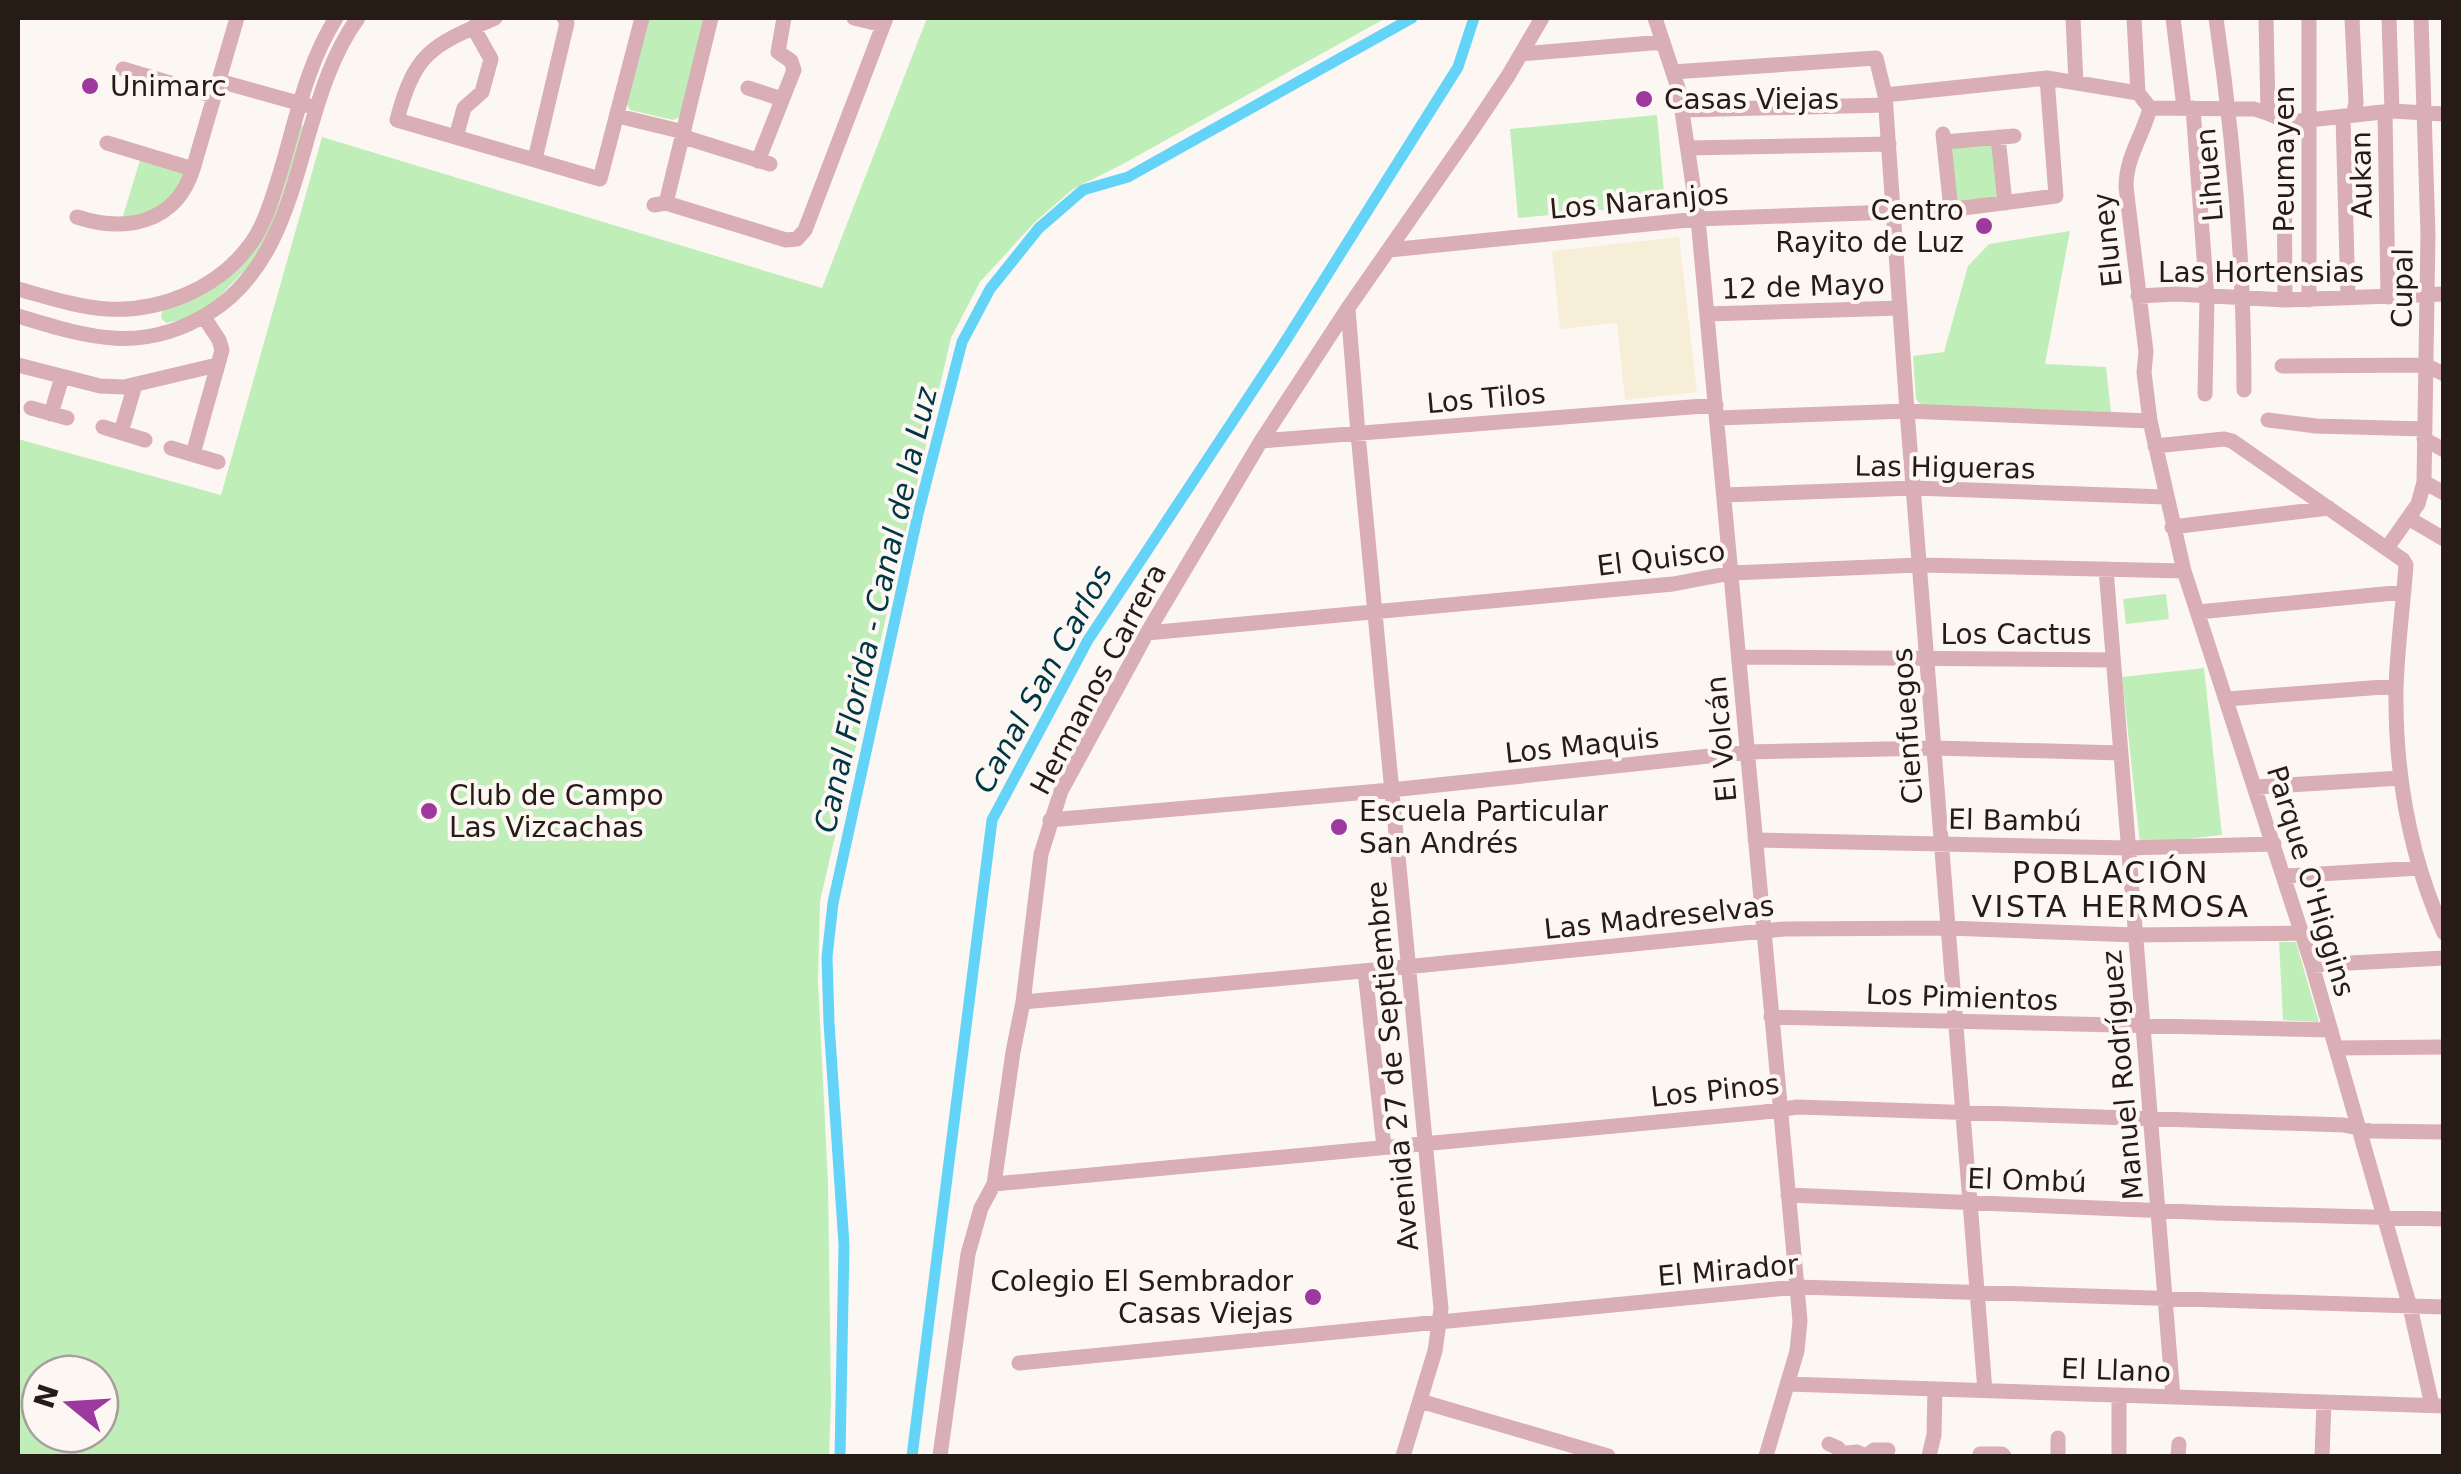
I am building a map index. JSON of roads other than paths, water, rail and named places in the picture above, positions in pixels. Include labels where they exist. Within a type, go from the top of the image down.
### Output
[{"type":"street","points":[[18,289],[107,309],[150,306],[180,298],[231,265],[252,243],[272,198],[317,51],[336,18]]},
{"type":"street","points":[[18,316],[78,334],[112,339],[147,337],[204,316],[238,291],[267,255],[336,53],[358,18]]},
{"type":"street","points":[[496,18],[430,51],[420,61],[410,76],[397,120],[600,180],[642,18]]},
{"type":"street","points":[[535,159],[567,23],[564,18]]},
{"type":"street","points":[[711,18],[684,132],[660,204],[786,240],[798,239],[805,230],[884,21],[854,18]]},
{"type":"street","points":[[618,116],[684,132],[687,138],[764,163],[782,99],[802,72],[778,52],[784,18]]},
{"type":"street","name":"Hermanos Carrera","points":[[940,1456],[968,1254],[981,1208],[994,1184],[1041,854],[1062,791],[1146,634],[1260,441],[1472,130],[1542,18]]},
{"type":"street","name":"El Volcán","points":[[1656,18],[1682,110],[1698,219],[1797,1287],[1799,1340],[1766,1456]]},
{"type":"street","points":[[2073,18],[2076,84]]},
{"type":"street","points":[[2134,18],[2138,93],[2150,108],[2229,107],[2268,112],[2290,122],[2388,112],[2444,114]]},
{"type":"street","points":[[2173,18],[2189,108],[2206,298],[2205,394]]},
{"type":"street","name":"Lihuen","points":[[2216,18],[2229,107],[2244,298],[2244,390]]},
{"type":"street","points":[[2266,18],[2268,112]]},
{"type":"street","name":"Peumayen","points":[[2309,18],[2309,300]]},
{"type":"street","points":[[2348,298],[2348,115],[2356,103],[2352,18]]},
{"type":"street","name":"Aukan","points":[[2388,297],[2389,18]]},
{"type":"street","name":"Cupal","points":[[2387,548],[2418,504],[2424,482],[2425,365],[2438,332],[2426,294],[2428,234],[2420,18]]},
{"type":"street","points":[[77,217],[109,226],[135,224],[160,214],[181,196],[194,169],[231,19]]},
{"type":"street","points":[[456,137],[464,108],[482,92],[491,59],[474,27]]},
{"type":"street","points":[[1521,54],[1664,42]]},
{"type":"street","name":"Cienfuegos","points":[[1673,72],[1876,58],[1886,100],[1985,1391]]},
{"type":"street","points":[[123,68],[317,108]]},
{"type":"street","points":[[1682,110],[1886,100],[2047,78],[2138,93]]},
{"type":"street","name":"Los Naranjos","points":[[1389,250],[1698,219],[1894,215],[2056,196],[2047,78]]},
{"type":"street","points":[[748,88],[782,99]]},
{"type":"street","name":"Eluney","points":[[2144,372],[2146,352],[2126,168],[2150,108]]},
{"type":"street","points":[[2285,300],[2284,140],[2290,122]]},
{"type":"street","points":[[1951,210],[1944,138],[2006,137],[2006,203]]},
{"type":"street","points":[[107,142],[194,169]]},
{"type":"street","points":[[1688,148],[1889,144]]},
{"type":"street","points":[[2426,156],[2444,163]]},
{"type":"street","points":[[2426,196],[2444,203]]},
{"type":"street","points":[[2428,234],[2444,241]]},
{"type":"street","name":"Las Hortensias","points":[[2138,296],[2309,300],[2444,294]]},
{"type":"street","points":[[62,329],[61,313],[70,303]]},
{"type":"street","points":[[147,337],[155,325],[150,306]]},
{"type":"street","name":"Avenida 27 de Septiembre","points":[[1348,308],[1440,1296],[1434,1351],[1403,1456]]},
{"type":"street","name":"12 de Mayo","points":[[1707,314],[1900,308]]},
{"type":"street","points":[[193,454],[222,350],[204,316]]},
{"type":"street","points":[[18,364],[100,386],[124,387],[217,364]]},
{"type":"street","points":[[2282,366],[2425,365],[2444,374]]},
{"type":"street","name":"Parque O'Higgins","points":[[2144,372],[2154,446],[2184,571],[2303,933],[2438,1406]]},
{"type":"street","points":[[31,408],[59,416],[62,376]]},
{"type":"street","points":[[121,432],[134,385]]},
{"type":"street","points":[[2426,403],[2444,412]]},
{"type":"street","name":"Los Tilos","points":[[1260,441],[1716,412],[1907,410],[2150,421]]},
{"type":"street","points":[[2268,420],[2425,434],[2444,450]]},
{"type":"street","points":[[103,427],[145,440]]},
{"type":"street","points":[[2154,446],[2229,440],[2403,560],[2406,566],[2396,686],[2401,778],[2420,868],[2444,933]]},
{"type":"street","points":[[171,448],[218,462]]},
{"type":"street","points":[[2424,482],[2444,493]]},
{"type":"street","name":"Las Higueras","points":[[1724,495],[1913,488],[2166,497]]},
{"type":"street","points":[[2172,527],[2329,508]]},
{"type":"street","points":[[2408,518],[2444,539]]},
{"type":"street","name":"El Quisco","points":[[1146,634],[1673,584],[1731,574],[1919,565],[2184,571]]},
{"type":"street","name":"Manuel Rodríguez","points":[[2106,569],[2172,1397]]},
{"type":"street","points":[[2198,612],[2404,592]]},
{"type":"street","name":"Los Cactus","points":[[1739,658],[2113,660]]},
{"type":"street","points":[[2226,699],[2396,686]]},
{"type":"street","name":"Los Maquis","points":[[1050,820],[1391,790],[1747,752],[1934,748],[2121,753]]},
{"type":"street","points":[[2256,787],[2401,778]]},
{"type":"street","name":"El Bambú","points":[[1755,840],[2128,848],[2274,844]]},
{"type":"street","points":[[2285,876],[2420,868]]},
{"type":"street","name":"Las Madreselvas","points":[[1022,1002],[1784,929],[1948,928],[2136,935],[2303,933]]},
{"type":"street","points":[[2312,965],[2444,958]]},
{"type":"street","points":[[1365,971],[1384,1147]]},
{"type":"street","name":"Los Pimientos","points":[[1771,1017],[2331,1030]]},
{"type":"street","points":[[2336,1048],[2444,1047]]},
{"type":"street","name":"Los Pinos","points":[[994,1184],[1797,1106],[2444,1132]]},
{"type":"street","name":"El Ombú","points":[[1788,1196],[2444,1219]]},
{"type":"street","name":"El Mirador","points":[[1019,1364],[1797,1287],[2444,1307]]},
{"type":"street","name":"El Llano","points":[[1788,1384],[2438,1406]]},
{"type":"street","points":[[1929,1456],[1936,1389]]},
{"type":"street","points":[[2119,1395],[2119,1456]]},
{"type":"street","points":[[1420,1401],[1608,1456]]},
{"type":"street","points":[[2322,1456],[2324,1402]]},
{"type":"street","points":[[1934,1435],[1939,1456]]},
{"type":"street","points":[[2058,1438],[2058,1456]]},
{"type":"street","points":[[1829,1444],[1844,1456],[1888,1450]]},
{"type":"street","points":[[1980,1454],[2004,1456]]},
{"type":"waterway","name":"Canal Florida - Canal de la Luz","points":[[840,1456],[844,1245],[827,957],[833,903],[918,514],[962,342],[990,289],[1039,228],[1083,190],[1128,177],[1412,18]]},
{"type":"waterway","name":"Canal San Carlos","points":[[912,1456],[992,820],[1088,640],[1283,345],[1458,67],[1474,18]]},
{"type":"place","name":"Unimarc","points":[[90,86]]},
{"type":"place","name":"Casas Viejas","points":[[1644,99]]},
{"type":"place","name":"Centro Rayito de Luz","points":[[1984,226]]},
{"type":"place","name":"Club de Campo Las Vizcachas","points":[[429,811]]},
{"type":"place","name":"Escuela Particular San Andrés","points":[[1339,827]]},
{"type":"place","name":"Colegio El Sembrador Casas Viejas","points":[[1313,1297]]},
{"type":"district","name":"POBLACIÓN VISTA HERMOSA","points":[[2111,890]]}]
